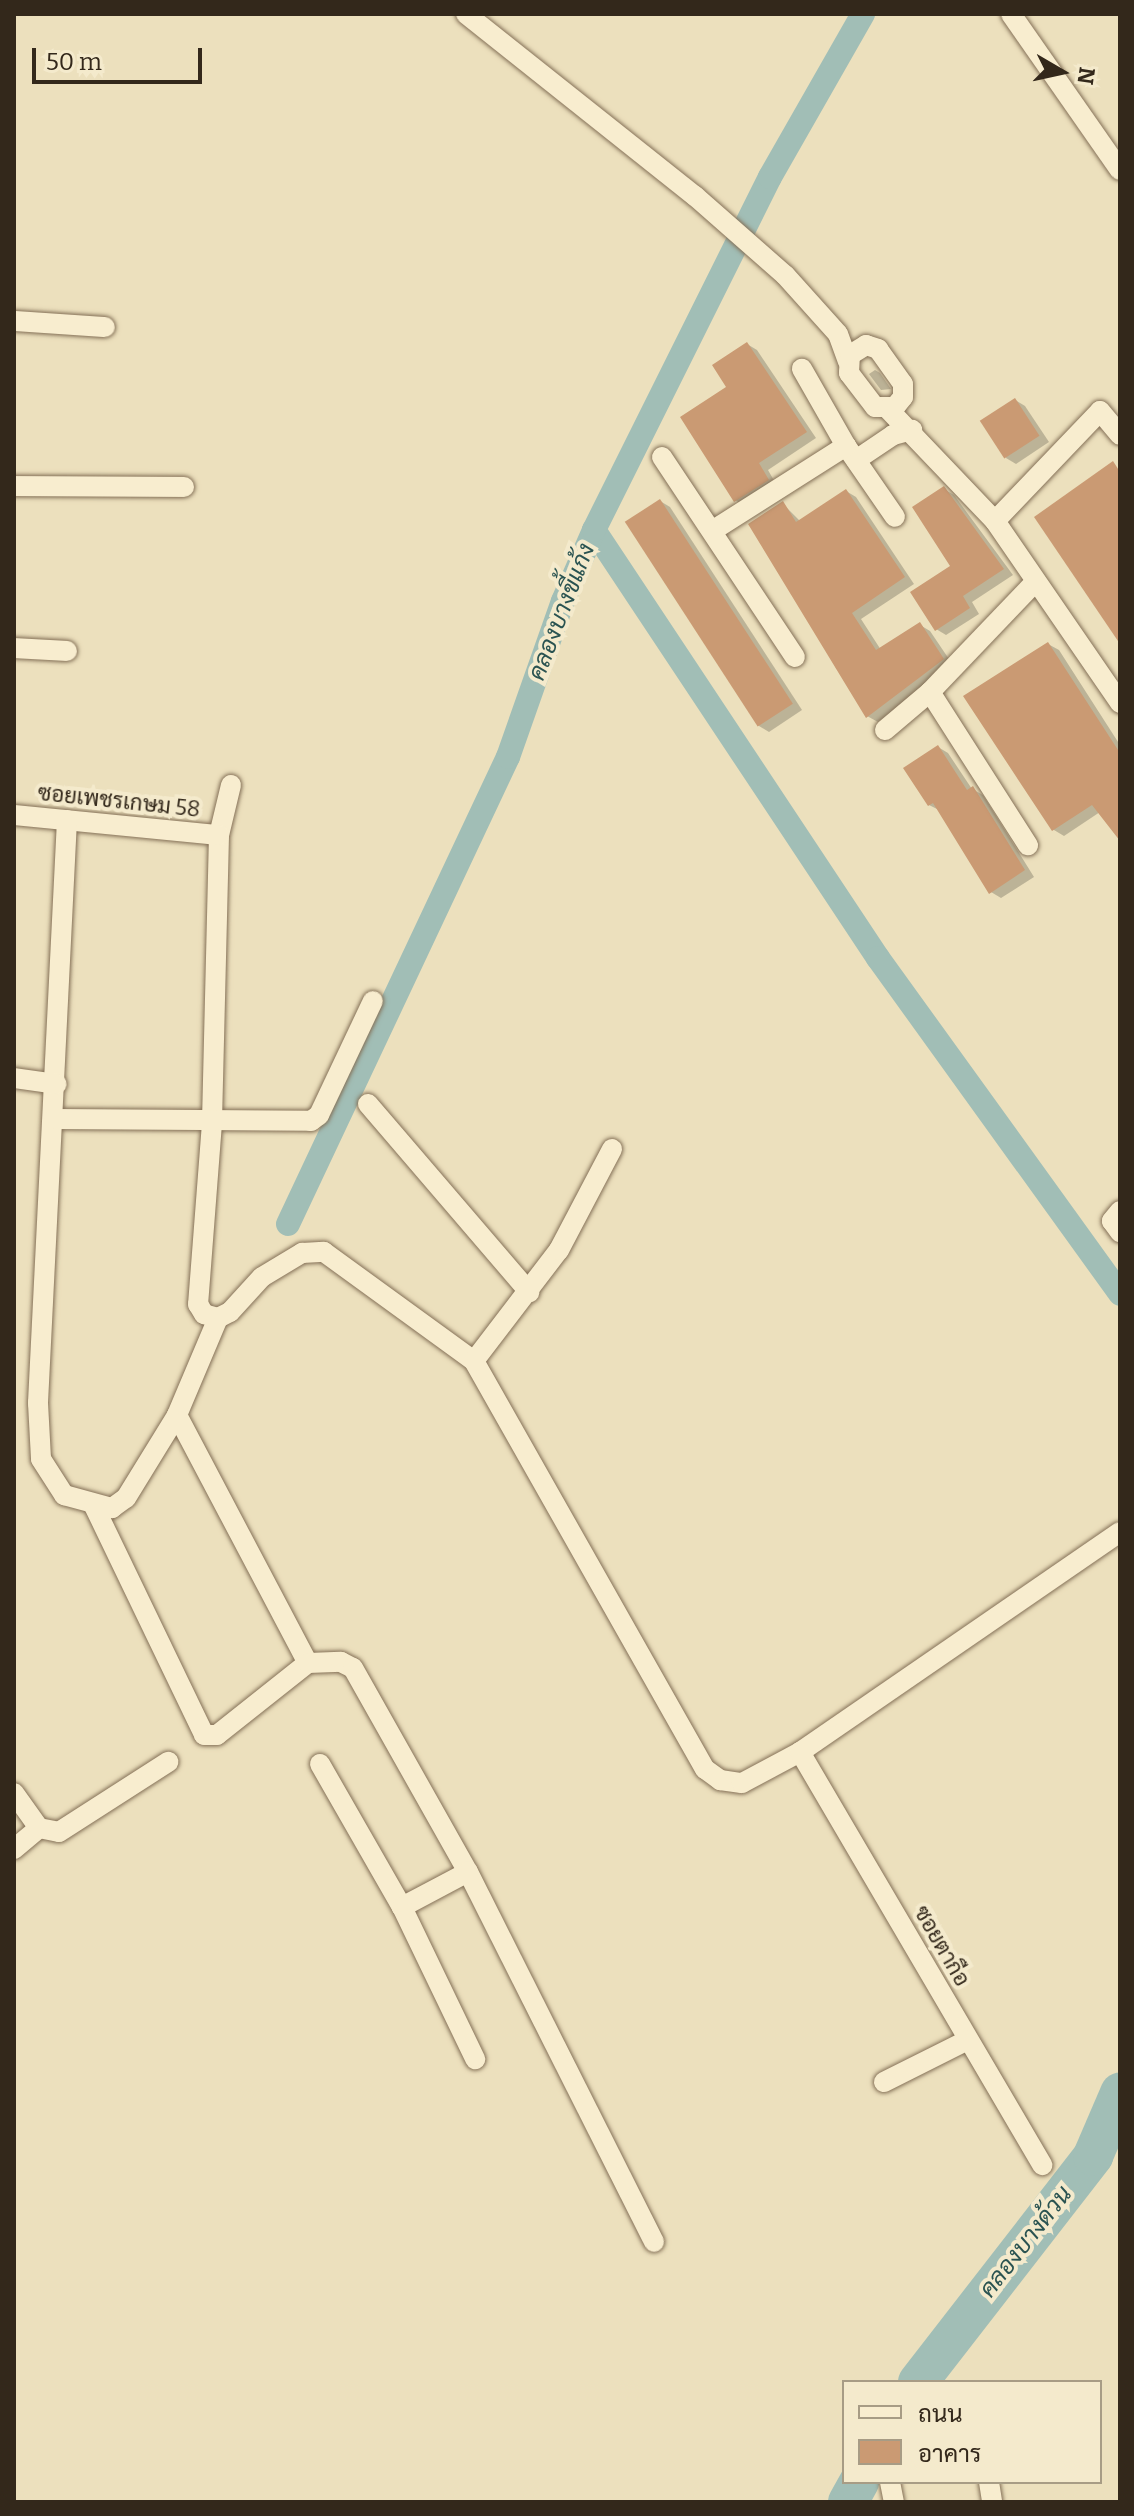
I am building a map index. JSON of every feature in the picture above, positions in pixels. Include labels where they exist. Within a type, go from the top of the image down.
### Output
[{"type":"street","points":[[466,14],[695,196],[785,275],[838,334],[849,373],[870,403],[896,403]]},
{"type":"street","points":[[1011,14],[1120,170]]},
{"type":"street","points":[[14,321],[105,327]]},
{"type":"street","points":[[838,334],[878,349],[900,378],[896,403],[908,427],[995,521],[1120,703]]},
{"type":"street","points":[[848,361],[854,350],[866,345]]},
{"type":"street","points":[[802,369],[851,453],[895,517]]},
{"type":"street","points":[[995,521],[1100,411],[1120,435]]},
{"type":"street","points":[[712,531],[851,453],[908,427]]},
{"type":"street","points":[[662,457],[795,657]]},
{"type":"street","points":[[14,486],[184,487]]},
{"type":"street","points":[[885,730],[930,692],[1035,582]]},
{"type":"street","points":[[14,648],[67,651]]},
{"type":"street","points":[[930,692],[1028,845]]},
{"type":"street","points":[[218,1318],[204,1314],[198,1304],[212,1123],[219,835],[231,785]]},
{"type":"street","name":"ซอยเพชรเกษม 58","points":[[14,815],[219,835]]},
{"type":"street","points":[[67,820],[57,1084],[38,1403],[41,1459],[64,1495],[94,1506],[112,1508],[126,1498],[177,1415],[218,1318],[230,1312],[262,1277],[302,1253],[324,1252],[474,1361],[705,1769],[720,1780],[742,1783],[800,1752],[1120,1532]]},
{"type":"street","points":[[54,1119],[212,1123],[311,1121],[373,1001]]},
{"type":"street","points":[[14,1078],[57,1084]]},
{"type":"street","points":[[368,1104],[529,1292]]},
{"type":"street","points":[[474,1361],[559,1250],[612,1149]]},
{"type":"street","points":[[1120,1211],[1112,1221],[1120,1232]]},
{"type":"street","points":[[177,1415],[308,1663]]},
{"type":"street","points":[[94,1506],[204,1735],[217,1735],[308,1663],[341,1662],[353,1668],[468,1872],[654,2242]]},
{"type":"street","name":"ซอยตากือ","points":[[800,1752],[1042,2165]]},
{"type":"street","points":[[14,1793],[39,1828],[59,1832],[168,1762]]},
{"type":"street","points":[[320,1764],[402,1907],[475,2059]]},
{"type":"street","points":[[14,1849],[39,1828]]},
{"type":"street","points":[[402,1907],[468,1872]]},
{"type":"street","points":[[884,2082],[968,2040]]},
{"type":"building","points":[[747,342],[807,432],[759,463],[769,480],[734,502],[680,417],[726,387],[712,365]]},
{"type":"building","points":[[1015,398],[1040,436],[1004,459],[980,421]]},
{"type":"building","points":[[1113,461],[1120,472],[1120,644],[1034,517]]},
{"type":"building","points":[[944,486],[1004,569],[963,596],[970,608],[935,631],[910,592],[950,566],[912,507]]},
{"type":"building","points":[[846,489],[905,577],[852,613],[876,650],[920,622],[944,659],[866,718],[748,524],[783,501],[796,522]]},
{"type":"building","points":[[660,499],[793,704],[758,727],[625,522]]},
{"type":"building","points":[[1048,642],[1120,753],[1120,841],[1092,805],[1052,831],[963,696]]},
{"type":"building","points":[[938,745],[967,790],[973,786],[1025,870],[989,894],[933,803],[928,806],[903,768]]},
{"type":"waterway","name":"คลองบางขี้แก้ง","points":[[288,1224],[508,757],[563,601],[594,530],[770,177],[863,14]]},
{"type":"waterway","points":[[594,530],[878,958],[1120,1294]]},
{"type":"waterway","name":"คลองบางด้วน","points":[[920,2380],[1093,2156],[1120,2093]]},
{"type":"waterway","name":"คลองบางด้วน","points":[[848,2502],[858,2484]]}]
